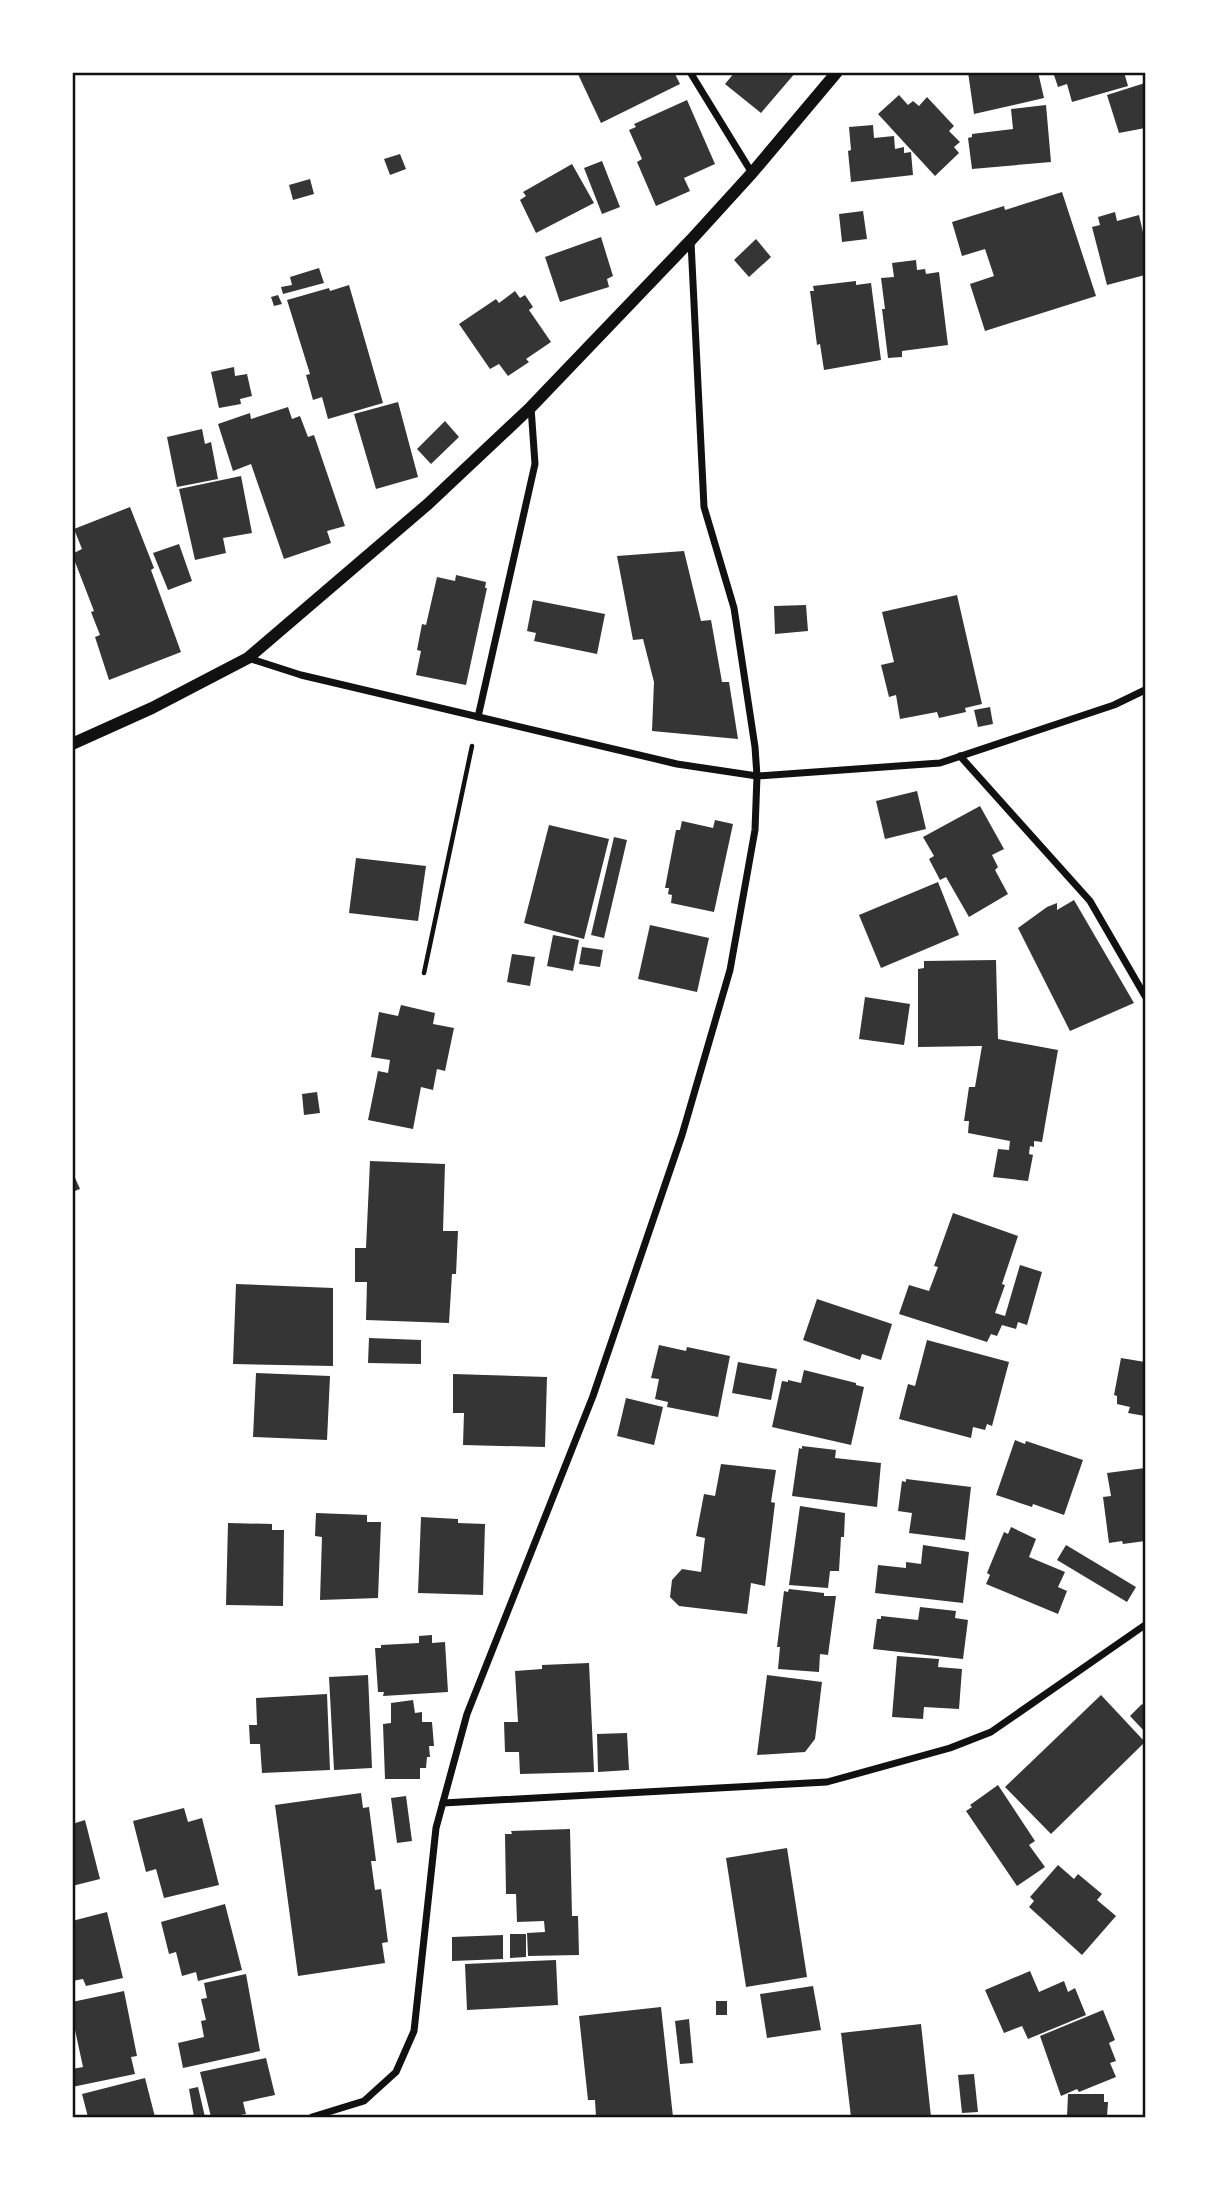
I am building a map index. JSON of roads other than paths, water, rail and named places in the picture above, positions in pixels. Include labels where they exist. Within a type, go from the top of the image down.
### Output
[{"type":"street","points":[[690,72],[752,173]]},
{"type":"street","points":[[72,744],[152,708],[248,658],[429,504],[531,407],[691,240],[837,72]]},
{"type":"street","points":[[312,2117],[364,2101],[396,2072],[414,2031],[436,1828],[467,1714],[593,1396],[682,1135],[730,970],[755,830],[757,776],[734,608],[704,507],[691,240]]},
{"type":"street","points":[[478,717],[535,464],[531,407]]},
{"type":"street","points":[[248,658],[301,675],[677,764],[757,776],[940,763],[1114,705],[1145,690]]},
{"type":"street","points":[[960,756],[1090,901],[1145,996]]},
{"type":"street","points":[[443,1803],[827,1782],[950,1748],[991,1732],[1145,1625]]}]
